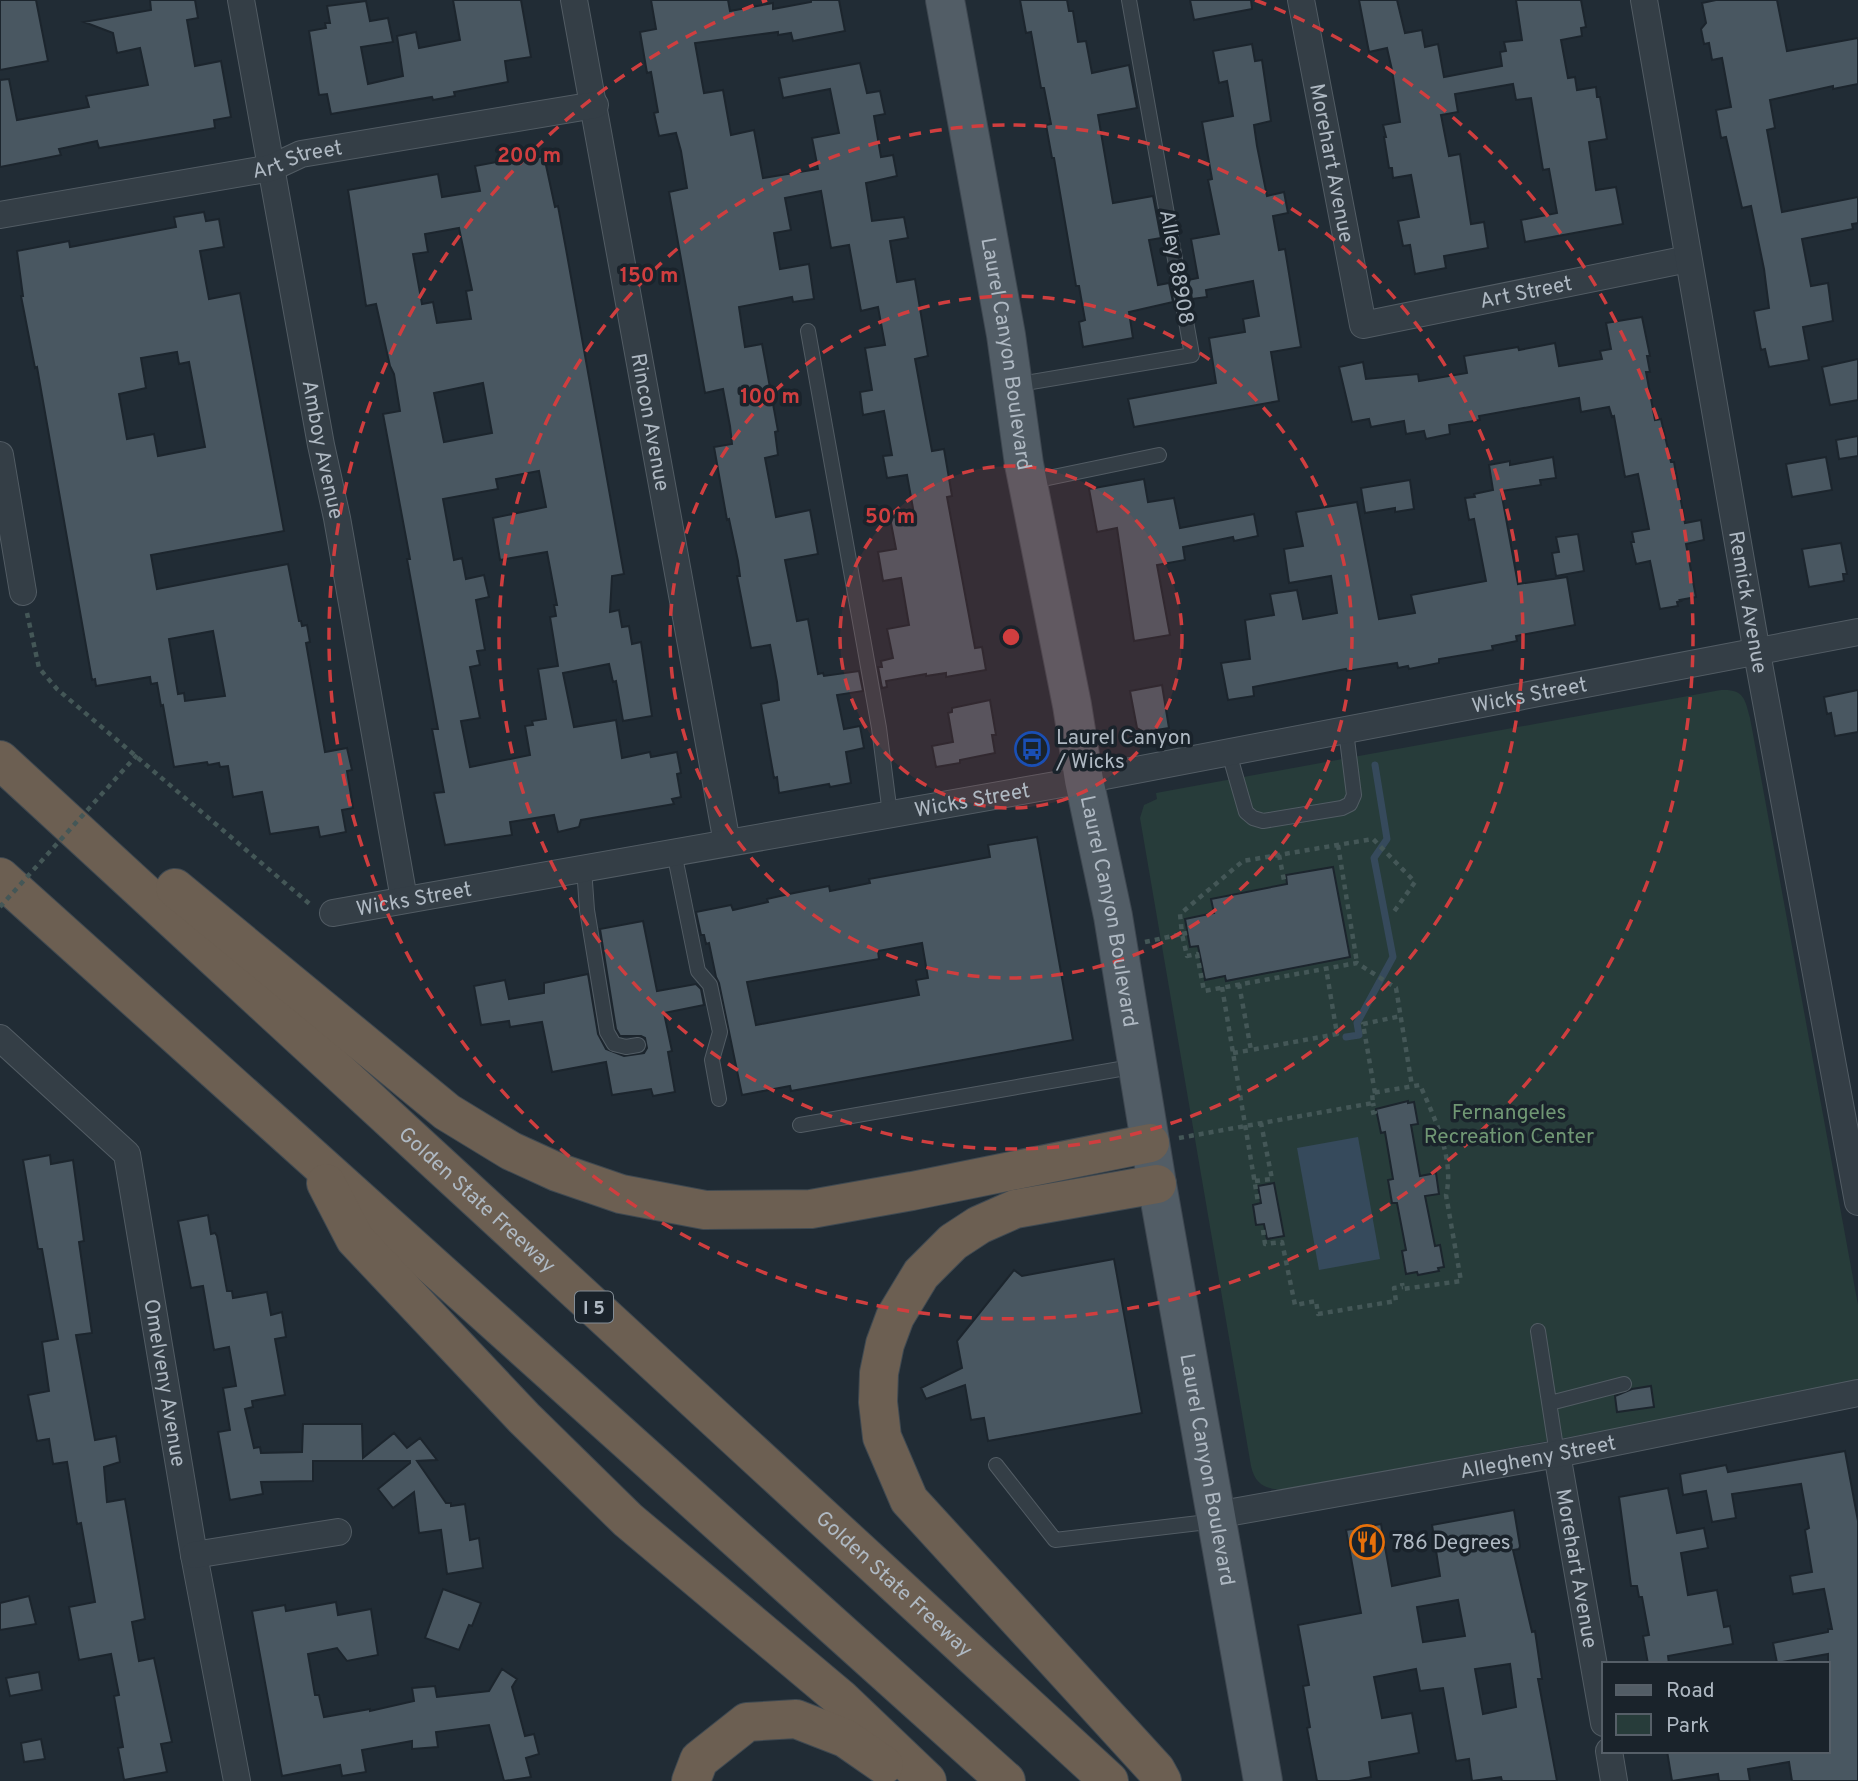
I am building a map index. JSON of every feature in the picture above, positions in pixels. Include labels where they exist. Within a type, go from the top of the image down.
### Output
[{"type":"highway","name":"Golden State Freeway","points":[[2,763],[1109,1781]]},
{"type":"highway","points":[[79,833],[142,859],[270,968],[447,1112],[511,1151],[557,1172],[621,1194],[705,1210],[811,1209],[1150,1143]]},
{"type":"highway","points":[[1,884],[314,1160],[1006,1781]]},
{"type":"highway","points":[[314,1160],[355,1239],[524,1418],[628,1520],[840,1698],[926,1781]]},
{"type":"highway","points":[[1157,1184],[1015,1209],[979,1225],[953,1242],[921,1274],[894,1317],[879,1373],[878,1402],[882,1437],[909,1500],[1156,1770],[1162,1781]]},
{"type":"highway","points":[[691,1781],[699,1760],[747,1722],[796,1719],[845,1738],[908,1781]]},
{"type":"main road","name":"Laurel Canyon Boulevard","points":[[945,0],[1006,335],[1028,482],[1084,780],[1119,947],[1157,1184],[1263,1781]]},
{"type":"street","name":"Amboy Avenue","points":[[242,0],[404,899]]},
{"type":"street","name":"Rincon Avenue","points":[[574,0],[727,843]]},
{"type":"street","name":"Morehart Avenue","points":[[1301,0],[1363,325]]},
{"type":"street","name":"Remick Avenue","points":[[1644,0],[1757,653],[1858,1202]]},
{"type":"street","name":"Art Street","points":[[0,215],[271,168],[301,154],[594,105]]},
{"type":"street","name":"Art Street","points":[[1363,325],[1688,259]]},
{"type":"street","points":[[0,455],[23,592]]},
{"type":"street","name":"Wicks Street","points":[[333,913],[1084,780],[1858,632]]},
{"type":"street","name":"Omelveny Avenue","points":[[0,1038],[127,1154],[194,1555],[237,1781]]},
{"type":"street","name":"Allegheny Street","points":[[1216,1518],[1558,1454],[1858,1392]]},
{"type":"street","name":"Morehart Avenue","points":[[1558,1454],[1602,1711]]},
{"type":"street","points":[[194,1555],[338,1532]]},
{"type":"street","points":[[1609,1753],[1614,1781]]},
{"type":"lane","name":"Alley 88908","points":[[1013,385],[1192,355],[1129,0]]},
{"type":"lane","points":[[808,331],[879,729],[890,814]]},
{"type":"lane","points":[[1028,482],[1159,455]]},
{"type":"lane","points":[[1229,753],[1246,812],[1253,818],[1263,821],[1342,808],[1350,804],[1354,795],[1346,731]]},
{"type":"lane","points":[[674,852],[698,971],[715,996],[720,1032],[712,1060],[719,1099]]},
{"type":"lane","points":[[584,868],[587,909],[607,1032],[614,1044],[626,1047],[638,1045]]},
{"type":"lane","points":[[800,1125],[1138,1066]]},
{"type":"lane","points":[[1538,1331],[1558,1454]]},
{"type":"lane","points":[[1549,1403],[1624,1384]]},
{"type":"lane","points":[[996,1465],[1055,1540],[1216,1518]]},
{"type":"path","points":[[23,592],[39,668],[57,689],[315,908],[333,913]]},
{"type":"path","points":[[1,884],[136,755]]},
{"type":"path","points":[[1392,913],[1415,882],[1373,839],[1243,861],[1180,914],[1187,956],[1196,954],[1204,991],[1357,963],[1396,988],[1412,1086]]},
{"type":"path","points":[[1338,845],[1357,963]]},
{"type":"path","points":[[1279,855],[1286,880]]},
{"type":"path","points":[[1119,947],[1184,934]]},
{"type":"path","points":[[1233,1053],[1337,1034],[1326,968]]},
{"type":"path","points":[[1239,984],[1251,1050]]},
{"type":"path","points":[[1222,988],[1258,1202]]},
{"type":"path","points":[[1375,1093],[1363,1024],[1401,1016]]},
{"type":"path","points":[[1263,1230],[1265,1244],[1282,1241],[1295,1305],[1316,1301],[1318,1314],[1395,1301],[1394,1288],[1403,1285],[1404,1289],[1461,1281],[1446,1195],[1449,1183],[1441,1131],[1420,1085],[1372,1093],[1375,1112],[1371,1113]]},
{"type":"path","points":[[1150,1143],[1373,1103]]},
{"type":"path","points":[[1255,1181],[1272,1179],[1261,1123]]},
{"type":"green space","name":"Fernangeles Recreation Center","points":[[1721,690],[1739,693],[1747,705],[1750,718],[1858,1305],[1858,1382],[1288,1489],[1264,1486],[1259,1483],[1251,1466],[1140,818],[1144,805],[1157,799],[1156,793]]},
{"type":"water","points":[[1358,1137],[1380,1259],[1319,1270],[1297,1148]]},
{"type":"building","points":[[0,0],[36,0],[48,61],[0,70]]},
{"type":"building","points":[[150,0],[195,0],[198,18],[187,20],[195,66],[221,61],[231,117],[214,120],[215,128],[99,148],[97,141],[59,149],[61,155],[0,167],[0,80],[9,79],[17,120],[89,107],[86,96],[148,85],[140,48],[117,53],[113,33],[84,22],[151,10]]},
{"type":"building","points":[[453,0],[521,0],[531,57],[505,61],[508,82],[454,92],[455,96],[433,100],[432,97],[331,114],[327,94],[319,95],[309,31],[326,28],[325,23],[330,23],[327,6],[366,1],[370,21],[388,18],[393,42],[361,47],[368,84],[403,76],[397,36],[416,32],[419,48],[460,40]]},
{"type":"building","points":[[651,0],[728,0],[730,11],[773,3],[773,9],[811,0],[839,0],[845,31],[793,41],[791,33],[778,35],[778,32],[695,43],[704,93],[723,90],[731,135],[754,130],[763,178],[818,169],[812,138],[839,133],[830,89],[783,98],[779,78],[860,63],[867,93],[880,91],[885,114],[874,116],[881,157],[893,155],[897,176],[866,183],[872,221],[904,217],[908,238],[890,241],[897,282],[915,279],[928,356],[915,359],[932,451],[944,449],[952,496],[947,497],[975,648],[982,647],[986,670],[946,677],[946,673],[926,674],[886,681],[887,687],[882,688],[878,667],[882,667],[881,661],[893,658],[887,629],[909,625],[901,578],[883,581],[878,552],[896,549],[890,518],[914,514],[907,475],[887,478],[883,456],[892,455],[884,411],[863,415],[860,392],[872,390],[865,348],[885,345],[878,307],[861,311],[849,245],[831,248],[821,191],[785,198],[791,230],[774,233],[780,269],[809,264],[814,299],[793,302],[792,297],[739,307],[745,347],[762,344],[778,431],[775,432],[778,455],[765,458],[776,517],[810,510],[814,531],[818,554],[785,560],[797,621],[808,619],[818,674],[823,673],[824,676],[859,671],[863,691],[837,695],[844,729],[860,726],[864,748],[846,752],[851,783],[779,793],[777,777],[774,778],[761,704],[779,700],[777,682],[770,645],[751,648],[737,576],[740,576],[738,561],[729,519],[727,520],[714,447],[732,444],[730,426],[723,389],[705,393],[669,192],[687,188],[681,151],[676,133],[659,136],[654,113],[658,112],[651,72],[647,73],[640,32],[656,29]]},
{"type":"building","points":[[1020,0],[1067,0],[1069,11],[1073,11],[1078,42],[1086,41],[1092,73],[1129,65],[1137,108],[1098,115],[1113,203],[1153,196],[1161,238],[1149,240],[1158,285],[1169,283],[1173,302],[1129,312],[1133,338],[1083,347],[1079,322],[1085,320],[1079,286],[1076,286],[1046,125],[1051,124],[1044,88],[1041,88],[1031,32],[1026,33]]},
{"type":"building","points":[[1190,0],[1251,0],[1252,9],[1194,20]]},
{"type":"building","points":[[1359,0],[1397,0],[1405,33],[1422,30],[1425,47],[1438,44],[1444,77],[1502,66],[1500,52],[1506,51],[1504,42],[1522,40],[1516,0],[1581,0],[1586,27],[1581,28],[1582,36],[1561,40],[1568,78],[1575,77],[1577,90],[1596,87],[1597,97],[1600,97],[1607,139],[1589,142],[1596,190],[1616,187],[1623,224],[1525,242],[1521,220],[1557,213],[1549,169],[1543,170],[1531,98],[1516,100],[1513,84],[1455,94],[1458,112],[1441,115],[1449,156],[1460,154],[1471,224],[1484,222],[1488,248],[1444,256],[1446,268],[1415,274],[1410,245],[1403,246],[1398,221],[1419,217],[1411,175],[1393,178],[1384,137],[1383,125],[1400,122],[1392,70],[1387,48],[1369,52]]},
{"type":"building","points":[[1716,0],[1777,0],[1787,51],[1858,38],[1858,84],[1833,89],[1833,86],[1770,100],[1775,128],[1767,130],[1782,212],[1858,197],[1858,223],[1852,224],[1853,229],[1802,239],[1811,286],[1828,283],[1833,321],[1803,327],[1809,360],[1769,367],[1765,349],[1761,350],[1754,311],[1769,308],[1764,269],[1751,206],[1742,208],[1726,137],[1721,138],[1716,110],[1731,107],[1722,58],[1712,60],[1709,43],[1704,44],[1701,29],[1706,23],[1702,3]]},
{"type":"building","points":[[1252,44],[1255,61],[1262,60],[1271,121],[1254,125],[1257,146],[1267,196],[1284,192],[1288,213],[1273,216],[1279,250],[1285,249],[1301,347],[1271,352],[1279,401],[1134,427],[1128,399],[1216,383],[1209,338],[1245,332],[1243,319],[1259,316],[1253,281],[1206,290],[1207,297],[1192,299],[1188,280],[1198,278],[1191,239],[1219,234],[1208,180],[1212,179],[1202,122],[1233,116],[1227,81],[1219,83],[1213,51]]},
{"type":"building","points":[[544,156],[555,207],[558,206],[624,574],[612,576],[610,612],[619,610],[622,627],[629,626],[632,644],[641,642],[652,716],[623,721],[616,681],[613,682],[609,664],[563,673],[574,727],[616,720],[622,758],[650,752],[651,757],[677,752],[681,773],[677,774],[681,797],[672,799],[674,804],[581,820],[579,827],[558,832],[554,815],[510,822],[512,835],[445,845],[434,793],[444,792],[432,729],[438,729],[383,414],[400,411],[394,374],[376,304],[366,306],[348,190],[438,174],[442,197],[480,191],[475,166],[518,158],[519,161]],"holes":[[[459,228],[472,290],[466,291],[471,319],[437,323],[433,302],[422,304],[413,254],[428,252],[425,234]],[[483,383],[492,433],[444,442],[434,393]],[[539,471],[546,507],[493,518],[500,560],[547,552],[557,605],[554,605],[556,616],[550,617],[558,666],[538,669],[546,719],[532,721],[533,725],[525,726],[530,755],[470,767],[461,721],[480,718],[470,667],[480,665],[477,651],[485,650],[476,600],[489,597],[484,575],[466,579],[462,558],[454,560],[443,499],[498,489],[496,479]]]},
{"type":"building","points":[[204,212],[206,221],[219,219],[224,247],[200,251],[209,299],[240,293],[284,531],[151,555],[157,589],[288,564],[299,621],[302,626],[307,625],[310,642],[306,643],[325,752],[347,748],[352,770],[347,771],[353,808],[342,810],[346,832],[320,837],[318,827],[270,834],[262,792],[233,797],[228,766],[220,767],[219,763],[208,765],[207,762],[174,767],[157,683],[151,684],[150,677],[96,686],[95,679],[92,680],[37,367],[35,368],[21,296],[17,251],[69,241],[70,247],[176,227],[174,217]],"holes":[[[177,352],[179,364],[189,362],[205,447],[158,456],[154,434],[127,439],[119,394],[146,388],[141,358]],[[213,631],[225,696],[185,701],[184,693],[178,694],[169,639]]]},
{"type":"building","points":[[1642,317],[1650,356],[1647,356],[1650,372],[1646,372],[1655,420],[1661,419],[1671,462],[1674,462],[1685,523],[1701,520],[1704,540],[1686,544],[1696,597],[1680,600],[1677,602],[1678,606],[1660,609],[1650,561],[1636,564],[1631,542],[1634,542],[1632,532],[1649,529],[1638,474],[1625,477],[1614,416],[1612,417],[1609,407],[1581,412],[1579,398],[1479,416],[1480,420],[1449,425],[1450,434],[1426,439],[1424,431],[1406,434],[1404,421],[1371,427],[1369,419],[1352,422],[1339,367],[1363,362],[1366,379],[1418,374],[1419,381],[1467,373],[1464,356],[1555,343],[1559,366],[1602,359],[1600,351],[1611,349],[1606,323]]},
{"type":"building","points":[[1858,359],[1858,400],[1830,405],[1822,367]]},
{"type":"building","points":[[1858,436],[1858,456],[1839,459],[1836,440]]},
{"type":"building","points":[[1553,457],[1556,478],[1540,480],[1541,485],[1501,491],[1518,584],[1567,577],[1575,625],[1516,636],[1517,641],[1492,646],[1493,650],[1439,659],[1439,663],[1409,669],[1408,666],[1398,668],[1397,663],[1347,671],[1346,669],[1253,687],[1254,696],[1228,700],[1221,663],[1250,659],[1245,620],[1274,615],[1270,594],[1297,590],[1303,619],[1337,613],[1331,576],[1289,583],[1284,549],[1303,546],[1296,512],[1357,502],[1379,619],[1415,613],[1411,595],[1486,581],[1474,519],[1469,520],[1465,498],[1493,490],[1489,465],[1510,461],[1510,465]]},
{"type":"building","points":[[1826,457],[1832,490],[1792,497],[1786,464]]},
{"type":"building","points":[[1144,479],[1148,502],[1174,498],[1180,528],[1254,514],[1258,536],[1234,541],[1233,537],[1183,547],[1185,560],[1157,565],[1170,635],[1134,641],[1117,528],[1097,532],[1089,489]]},
{"type":"building","points":[[1410,480],[1414,509],[1395,512],[1395,508],[1365,513],[1361,488]]},
{"type":"building","points":[[1578,534],[1584,571],[1556,576],[1552,553],[1559,552],[1556,537]]},
{"type":"building","points":[[1841,543],[1847,574],[1843,574],[1844,581],[1809,587],[1802,549]]},
{"type":"building","points":[[1162,685],[1169,728],[1144,732],[1137,728],[1130,691]]},
{"type":"building","points":[[1858,690],[1858,732],[1835,736],[1831,713],[1827,714],[1824,697]]},
{"type":"building","points":[[990,700],[996,735],[992,735],[995,753],[936,767],[932,746],[953,742],[948,713],[952,712],[952,708]]},
{"type":"building","points":[[1037,837],[1073,1040],[791,1091],[790,1086],[742,1095],[709,943],[706,944],[704,935],[701,935],[696,912],[731,905],[733,910],[789,894],[829,886],[830,891],[870,883],[869,879],[990,857],[988,845]],"holes":[[[922,943],[928,978],[916,980],[919,995],[756,1025],[747,982],[879,959],[878,951]]]},
{"type":"building","points":[[1333,867],[1350,957],[1226,981],[1225,976],[1205,980],[1198,946],[1190,947],[1185,919],[1214,913],[1211,899],[1287,884],[1286,875]]},
{"type":"building","points":[[643,921],[657,991],[696,984],[701,989],[704,1005],[664,1013],[672,1051],[668,1052],[675,1092],[653,1096],[651,1089],[612,1095],[606,1062],[552,1072],[542,1022],[510,1027],[509,1021],[481,1025],[474,986],[505,980],[509,999],[544,993],[544,983],[588,974],[598,1034],[606,1049],[624,1056],[644,1053],[647,1048],[645,1038],[620,1036],[616,1029],[600,929]]},
{"type":"building","points":[[1414,1102],[1418,1124],[1411,1125],[1420,1176],[1436,1173],[1439,1194],[1425,1196],[1435,1246],[1440,1245],[1444,1267],[1438,1268],[1439,1271],[1418,1275],[1417,1272],[1406,1274],[1402,1251],[1406,1250],[1397,1203],[1392,1203],[1388,1180],[1393,1179],[1385,1132],[1381,1133],[1376,1109]]},
{"type":"building","points":[[50,1155],[51,1164],[73,1160],[84,1241],[79,1242],[92,1333],[76,1335],[95,1440],[116,1436],[120,1462],[104,1467],[107,1502],[125,1499],[145,1619],[132,1622],[139,1661],[154,1658],[172,1742],[161,1744],[167,1772],[124,1780],[118,1748],[123,1747],[114,1696],[119,1695],[111,1654],[79,1660],[69,1607],[95,1602],[81,1523],[77,1524],[67,1462],[53,1464],[49,1439],[37,1441],[28,1395],[49,1391],[42,1342],[58,1339],[42,1249],[38,1249],[23,1160]]},
{"type":"building","points":[[1274,1183],[1284,1236],[1267,1239],[1264,1224],[1256,1225],[1253,1205],[1261,1203],[1258,1186]]},
{"type":"building","points":[[208,1215],[211,1234],[215,1233],[217,1236],[227,1291],[232,1291],[233,1298],[267,1292],[271,1315],[282,1312],[286,1337],[275,1339],[285,1395],[252,1401],[253,1407],[245,1409],[254,1448],[260,1447],[261,1453],[302,1452],[303,1424],[362,1424],[363,1458],[394,1433],[407,1448],[420,1438],[437,1460],[417,1461],[446,1503],[451,1503],[451,1506],[465,1504],[470,1540],[479,1538],[483,1568],[447,1574],[441,1530],[419,1533],[414,1492],[393,1508],[378,1489],[410,1461],[313,1461],[313,1481],[261,1482],[263,1494],[230,1500],[218,1432],[230,1430],[223,1388],[236,1386],[229,1347],[214,1350],[203,1286],[191,1288],[178,1221]]},
{"type":"building","points":[[1114,1259],[1142,1413],[988,1441],[984,1418],[971,1420],[965,1385],[926,1399],[921,1388],[962,1368],[957,1341],[1014,1270],[1022,1276]]},
{"type":"building","points":[[1651,1386],[1654,1407],[1617,1412],[1615,1396],[1632,1389]]},
{"type":"building","points":[[1845,1451],[1858,1521],[1858,1781],[1792,1781],[1789,1762],[1748,1769],[1750,1781],[1719,1781],[1718,1774],[1672,1781],[1667,1753],[1830,1753],[1828,1654],[1777,1662],[1773,1643],[1832,1629],[1824,1589],[1793,1594],[1790,1576],[1812,1572],[1805,1530],[1809,1528],[1801,1484],[1732,1494],[1736,1518],[1712,1522],[1706,1491],[1683,1495],[1680,1474],[1726,1465],[1728,1472]]},
{"type":"building","points":[[1668,1488],[1677,1533],[1704,1528],[1708,1548],[1681,1553],[1688,1595],[1717,1590],[1724,1627],[1730,1626],[1733,1644],[1668,1656],[1669,1662],[1648,1662],[1643,1636],[1649,1635],[1642,1597],[1639,1597],[1637,1586],[1631,1586],[1619,1497]]},
{"type":"building","points":[[1514,1510],[1520,1546],[1519,1549],[1513,1550],[1532,1632],[1535,1631],[1542,1679],[1538,1679],[1557,1781],[1502,1781],[1501,1777],[1472,1781],[1469,1759],[1456,1761],[1443,1688],[1420,1691],[1416,1669],[1374,1677],[1382,1718],[1412,1713],[1419,1753],[1369,1762],[1371,1777],[1349,1781],[1317,1781],[1307,1728],[1310,1727],[1303,1686],[1309,1685],[1298,1625],[1361,1613],[1346,1530],[1381,1524],[1392,1586],[1440,1576],[1432,1525]],"holes":[[[1458,1600],[1465,1636],[1423,1642],[1417,1607]],[[1510,1664],[1516,1707],[1483,1714],[1475,1669]]]},
{"type":"building","points":[[443,1589],[481,1603],[459,1650],[425,1638]]},
{"type":"building","points":[[29,1596],[36,1624],[0,1630],[0,1603]]},
{"type":"building","points":[[336,1602],[338,1615],[371,1609],[378,1655],[347,1661],[337,1648],[308,1654],[315,1695],[319,1695],[324,1717],[370,1711],[414,1701],[412,1688],[435,1686],[437,1697],[489,1691],[502,1669],[517,1679],[512,1687],[525,1736],[534,1734],[539,1754],[526,1758],[531,1777],[504,1781],[489,1725],[436,1732],[438,1747],[412,1749],[412,1741],[362,1750],[366,1772],[342,1776],[340,1765],[282,1776],[252,1611],[285,1605],[286,1611]]},
{"type":"building","points":[[39,1672],[42,1690],[10,1696],[6,1678]]},
{"type":"building","points":[[41,1739],[45,1759],[24,1762],[21,1743]]},
{"type":"waterway","points":[[1346,1037],[1359,1035],[1357,1023],[1393,957],[1374,858],[1387,839],[1375,765]]},
{"type":"place","name":"Laurel Canyon / Wicks","points":[[1032,749]]},
{"type":"place","name":"786 Degrees","points":[[1367,1542]]}]
